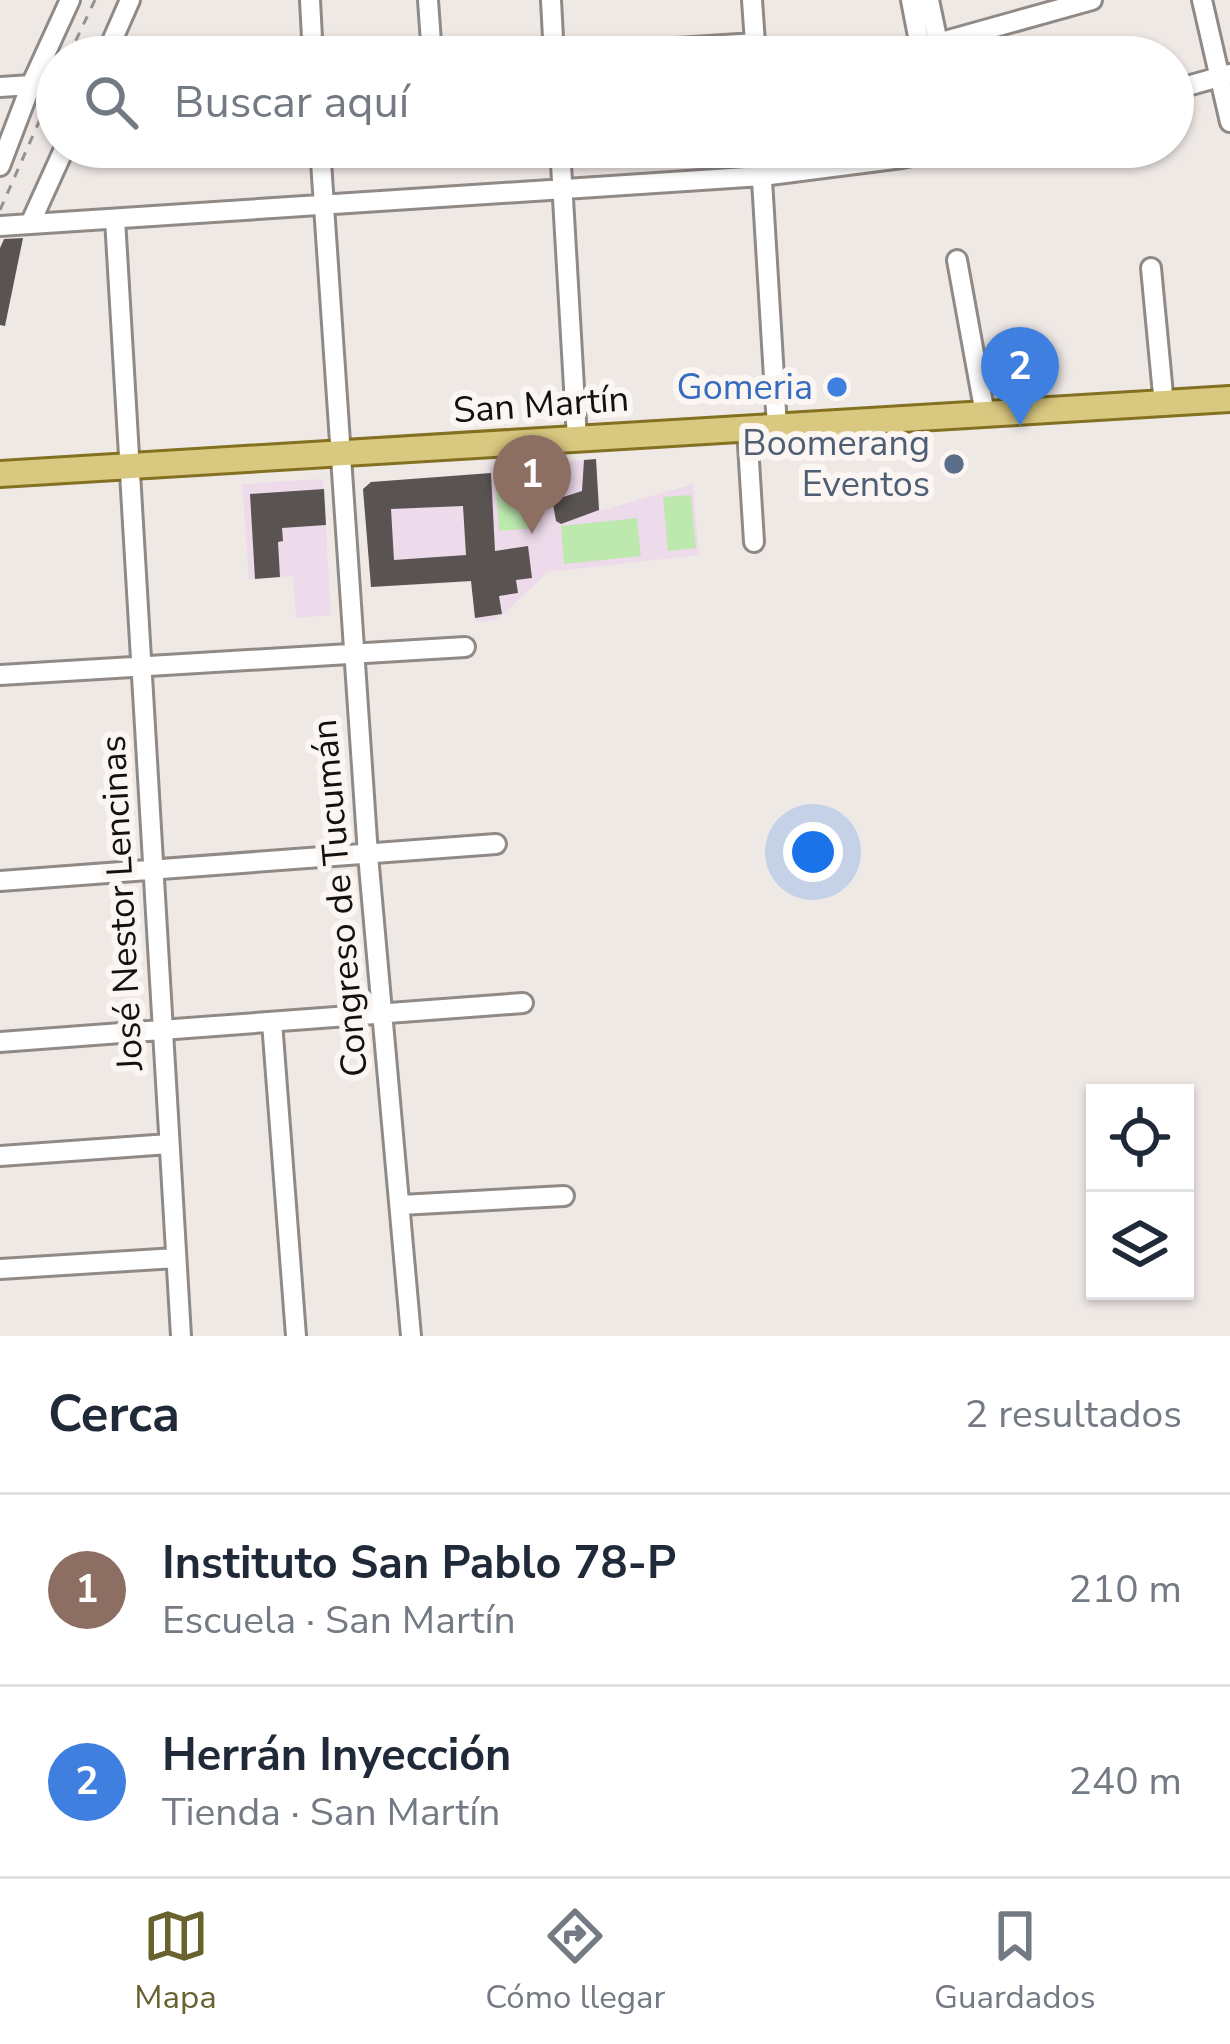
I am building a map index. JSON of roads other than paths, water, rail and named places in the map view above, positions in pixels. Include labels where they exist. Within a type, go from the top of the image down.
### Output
[{"type":"main road","name":"San Martín","points":[[0,474],[1230,399]]},
{"type":"street","points":[[114,36],[130,0]]},
{"type":"street","points":[[310,0],[312,36]]},
{"type":"street","points":[[428,0],[430,36]]},
{"type":"street","points":[[551,0],[553,36]]},
{"type":"street","points":[[752,0],[754,36]]},
{"type":"street","points":[[911,0],[924,36]]},
{"type":"street","points":[[929,0],[930,36]]},
{"type":"street","points":[[978,36],[1092,0]]},
{"type":"street","points":[[1202,0],[1225,76],[1230,122]]},
{"type":"street","points":[[53,36],[67,3]]},
{"type":"street","points":[[0,166],[36,74]]},
{"type":"street","points":[[1194,84],[1225,76]]},
{"type":"street","points":[[0,87],[31,85]]},
{"type":"street","points":[[30,224],[55,168]]},
{"type":"street","name":"Congreso de Tucumán","points":[[321,168],[368,855],[411,1336]]},
{"type":"street","points":[[561,168],[577,439]]},
{"type":"street","points":[[761,168],[777,427]]},
{"type":"street","points":[[0,226],[762,176],[815,168]]},
{"type":"street","name":"José Nestor Lencinas","points":[[115,219],[182,1336]]},
{"type":"street","points":[[957,260],[985,414]]},
{"type":"street","points":[[1150,268],[1164,405]]},
{"type":"street","points":[[747,429],[754,542]]},
{"type":"street","points":[[0,675],[465,647]]},
{"type":"street","points":[[0,881],[496,844]]},
{"type":"street","points":[[0,1042],[523,1004]]},
{"type":"street","points":[[272,1022],[296,1336]]},
{"type":"street","points":[[0,1156],[169,1144]]},
{"type":"street","points":[[400,1205],[564,1196]]},
{"type":"street","points":[[0,1269],[176,1258]]},
{"type":"place","name":"Gomeria","points":[[837,387]]},
{"type":"place","name":"Herrán Inyección","points":[[1020,426]]},
{"type":"place","name":"Boomerang Eventos","points":[[954,464]]},
{"type":"place","name":"Instituto San Pablo 78-P","points":[[532,534]]}]
